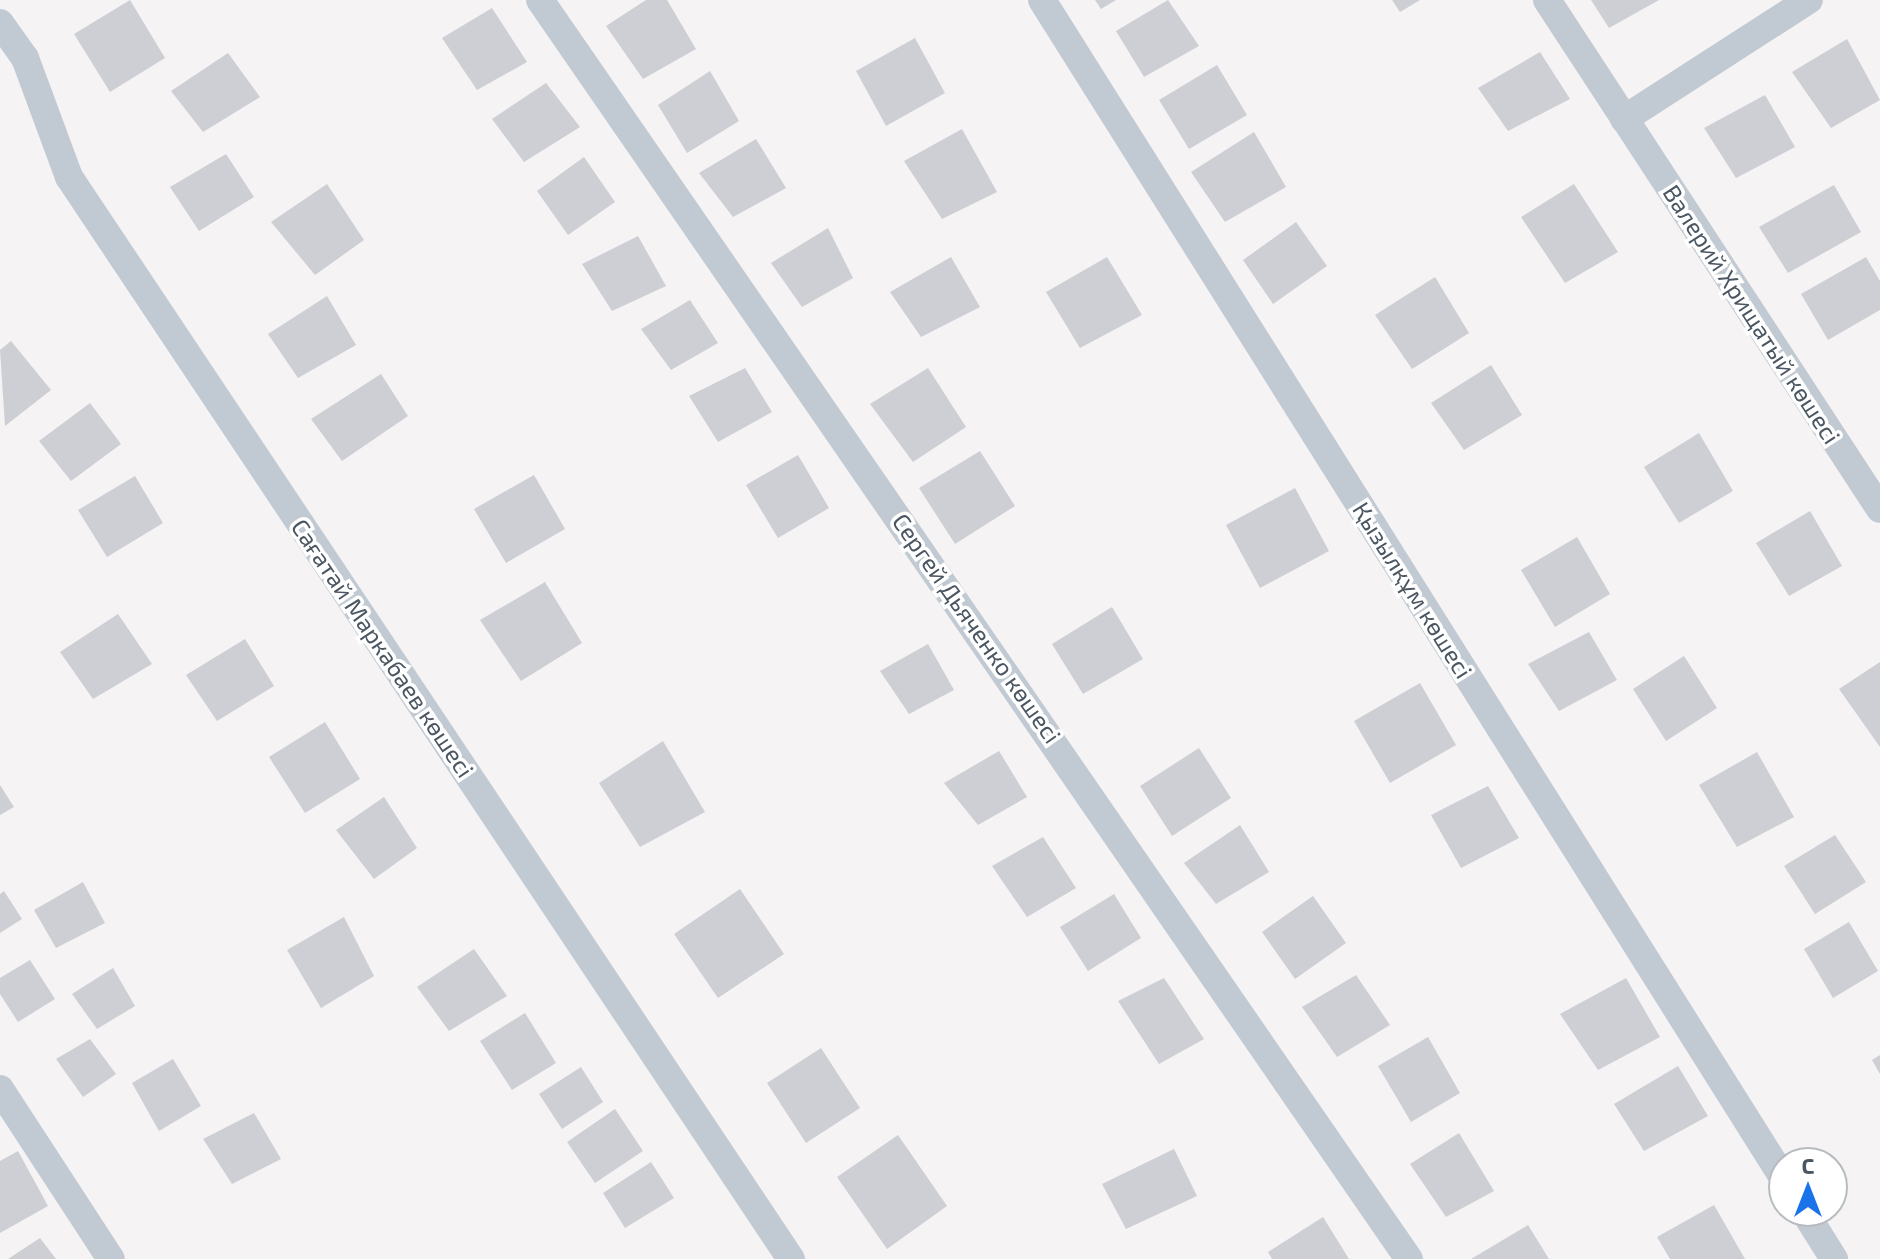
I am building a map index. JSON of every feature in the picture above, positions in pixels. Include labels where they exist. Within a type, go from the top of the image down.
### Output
[{"type":"street","name":"Сергей Дьяченко көшесі","points":[[540,0],[1409,1259]]},
{"type":"street","name":"Қызылқұм көшесі","points":[[1042,0],[1768,1154]]},
{"type":"street","name":"Валерий Хрищатый көшесі","points":[[1547,0],[1880,509]]},
{"type":"street","points":[[1624,119],[1809,0]]},
{"type":"street","name":"Сағатай Маркабаев көшесі","points":[[0,23],[25,58],[69,177],[791,1259]]},
{"type":"street","points":[[0,1089],[111,1259]]},
{"type":"street","points":[[1814,1227],[1834,1259]]},
{"type":"building","points":[[130,0],[165,58],[110,92],[74,34]]},
{"type":"building","points":[[646,0],[667,0],[696,49],[643,79],[606,26]]},
{"type":"building","points":[[1095,0],[1116,0],[1101,9]]},
{"type":"building","points":[[1168,0],[1199,46],[1144,77],[1116,31]]},
{"type":"building","points":[[1392,0],[1420,0],[1400,12]]},
{"type":"building","points":[[1591,0],[1659,0],[1609,28]]},
{"type":"building","points":[[492,8],[527,62],[477,90],[442,38]]},
{"type":"building","points":[[915,38],[945,93],[886,126],[856,71]]},
{"type":"building","points":[[1847,39],[1880,100],[1831,128],[1792,72]]},
{"type":"building","points":[[1540,52],[1570,99],[1508,131],[1478,88]]},
{"type":"building","points":[[228,53],[260,97],[203,132],[171,91]]},
{"type":"building","points":[[1217,65],[1247,115],[1189,149],[1159,100]]},
{"type":"building","points":[[710,71],[739,121],[687,153],[658,105]]},
{"type":"building","points":[[546,83],[580,127],[524,162],[492,119]]},
{"type":"building","points":[[1765,95],[1795,147],[1736,178],[1704,128]]},
{"type":"building","points":[[962,129],[997,192],[942,219],[904,161]]},
{"type":"building","points":[[1254,132],[1286,187],[1225,222],[1191,172]]},
{"type":"building","points":[[756,139],[786,188],[733,217],[699,173]]},
{"type":"building","points":[[226,154],[254,197],[199,231],[170,187]]},
{"type":"building","points":[[584,157],[615,202],[568,235],[537,191]]},
{"type":"building","points":[[327,184],[364,240],[315,275],[271,222]]},
{"type":"building","points":[[1574,184],[1618,252],[1565,283],[1521,217]]},
{"type":"building","points":[[1834,185],[1861,232],[1788,273],[1759,227]]},
{"type":"building","points":[[1296,222],[1327,266],[1273,304],[1243,260]]},
{"type":"building","points":[[828,228],[853,278],[802,307],[771,263]]},
{"type":"building","points":[[638,236],[666,286],[612,311],[582,264]]},
{"type":"building","points":[[951,257],[980,307],[921,337],[890,292]]},
{"type":"building","points":[[1107,257],[1142,315],[1080,348],[1046,292]]},
{"type":"building","points":[[1866,257],[1880,281],[1880,310],[1828,340],[1801,294]]},
{"type":"building","points":[[1435,277],[1469,333],[1412,369],[1375,315]]},
{"type":"building","points":[[327,296],[356,345],[298,378],[268,334]]},
{"type":"building","points":[[690,300],[718,343],[671,370],[641,329]]},
{"type":"building","points":[[11,341],[51,390],[5,426],[0,350]]},
{"type":"building","points":[[1491,365],[1522,415],[1464,450],[1431,403]]},
{"type":"building","points":[[745,368],[772,412],[718,442],[689,396]]},
{"type":"building","points":[[928,368],[966,427],[913,462],[870,404]]},
{"type":"building","points":[[381,374],[408,416],[342,461],[311,419]]},
{"type":"building","points":[[90,403],[121,444],[71,481],[39,441]]},
{"type":"building","points":[[1699,433],[1733,491],[1679,523],[1644,467]]},
{"type":"building","points":[[980,451],[1015,506],[955,544],[919,488]]},
{"type":"building","points":[[798,455],[829,508],[778,538],[746,485]]},
{"type":"building","points":[[534,475],[565,529],[506,563],[474,509]]},
{"type":"building","points":[[135,476],[163,523],[107,557],[78,510]]},
{"type":"building","points":[[1295,488],[1329,551],[1260,588],[1226,525]]},
{"type":"building","points":[[1810,511],[1842,566],[1789,596],[1756,543]]},
{"type":"building","points":[[1577,537],[1610,594],[1555,627],[1521,570]]},
{"type":"building","points":[[545,582],[582,643],[521,681],[480,620]]},
{"type":"building","points":[[1112,607],[1143,659],[1083,694],[1052,644]]},
{"type":"building","points":[[118,614],[152,664],[93,699],[60,652]]},
{"type":"building","points":[[1589,632],[1617,680],[1559,711],[1528,664]]},
{"type":"building","points":[[245,639],[274,686],[217,721],[186,675]]},
{"type":"building","points":[[928,644],[954,690],[909,714],[880,671]]},
{"type":"building","points":[[1684,656],[1717,708],[1666,741],[1633,689]]},
{"type":"building","points":[[1880,662],[1880,747],[1839,689]]},
{"type":"building","points":[[1420,683],[1456,745],[1390,783],[1354,721]]},
{"type":"building","points":[[325,722],[360,779],[305,813],[269,757]]},
{"type":"building","points":[[663,741],[705,812],[640,847],[599,783]]},
{"type":"building","points":[[1199,748],[1231,798],[1172,836],[1140,786]]},
{"type":"building","points":[[999,751],[1027,797],[978,825],[944,783]]},
{"type":"building","points":[[1757,752],[1794,817],[1737,847],[1699,785]]},
{"type":"building","points":[[0,785],[14,807],[0,815]]},
{"type":"building","points":[[1488,786],[1519,838],[1461,868],[1431,815]]},
{"type":"building","points":[[384,797],[417,848],[374,879],[336,830]]},
{"type":"building","points":[[1240,825],[1269,872],[1216,904],[1184,863]]},
{"type":"building","points":[[1835,835],[1866,882],[1815,914],[1784,866]]},
{"type":"building","points":[[1043,837],[1076,888],[1027,917],[992,866]]},
{"type":"building","points":[[83,882],[105,923],[56,948],[34,910]]},
{"type":"building","points":[[740,889],[784,954],[718,998],[674,934]]},
{"type":"building","points":[[4,891],[22,919],[0,933],[0,894]]},
{"type":"building","points":[[1114,894],[1141,938],[1088,971],[1060,927]]},
{"type":"building","points":[[1313,896],[1346,943],[1295,979],[1262,932]]},
{"type":"building","points":[[344,917],[374,976],[321,1008],[287,950]]},
{"type":"building","points":[[1849,922],[1878,971],[1833,998],[1804,949]]},
{"type":"building","points":[[474,949],[507,996],[449,1031],[417,987]]},
{"type":"building","points":[[30,960],[55,999],[18,1022],[0,994],[0,978]]},
{"type":"building","points":[[113,968],[135,1006],[97,1029],[72,994]]},
{"type":"building","points":[[1356,975],[1390,1025],[1337,1057],[1302,1007]]},
{"type":"building","points":[[1164,978],[1204,1039],[1159,1064],[1118,1001]]},
{"type":"building","points":[[1626,978],[1660,1037],[1598,1070],[1560,1014]]},
{"type":"building","points":[[525,1013],[556,1063],[512,1090],[480,1041]]},
{"type":"building","points":[[1428,1037],[1460,1093],[1411,1122],[1378,1066]]},
{"type":"building","points":[[90,1039],[116,1074],[83,1097],[56,1059]]},
{"type":"building","points":[[821,1048],[860,1108],[806,1143],[767,1083]]},
{"type":"building","points":[[1880,1055],[1880,1074],[1872,1060]]},
{"type":"building","points":[[173,1059],[201,1106],[159,1131],[132,1083]]},
{"type":"building","points":[[1678,1066],[1708,1116],[1644,1151],[1614,1104]]},
{"type":"building","points":[[581,1067],[603,1102],[562,1129],[539,1094]]},
{"type":"building","points":[[615,1109],[643,1151],[595,1183],[567,1142]]},
{"type":"building","points":[[254,1113],[281,1159],[232,1184],[203,1139]]},
{"type":"building","points":[[1459,1133],[1494,1191],[1446,1217],[1410,1164]]},
{"type":"building","points":[[898,1135],[947,1206],[887,1249],[837,1177]]},
{"type":"building","points":[[1174,1149],[1197,1196],[1126,1229],[1102,1184]]},
{"type":"building","points":[[18,1151],[48,1206],[0,1233],[0,1161]]},
{"type":"building","points":[[651,1162],[674,1198],[625,1228],[603,1193]]},
{"type":"building","points":[[1714,1205],[1745,1259],[1670,1259],[1657,1237]]},
{"type":"building","points":[[1323,1217],[1349,1259],[1272,1259],[1268,1252]]},
{"type":"building","points":[[1528,1225],[1549,1259],[1471,1259]]},
{"type":"building","points":[[40,1238],[56,1259],[8,1259]]}]
